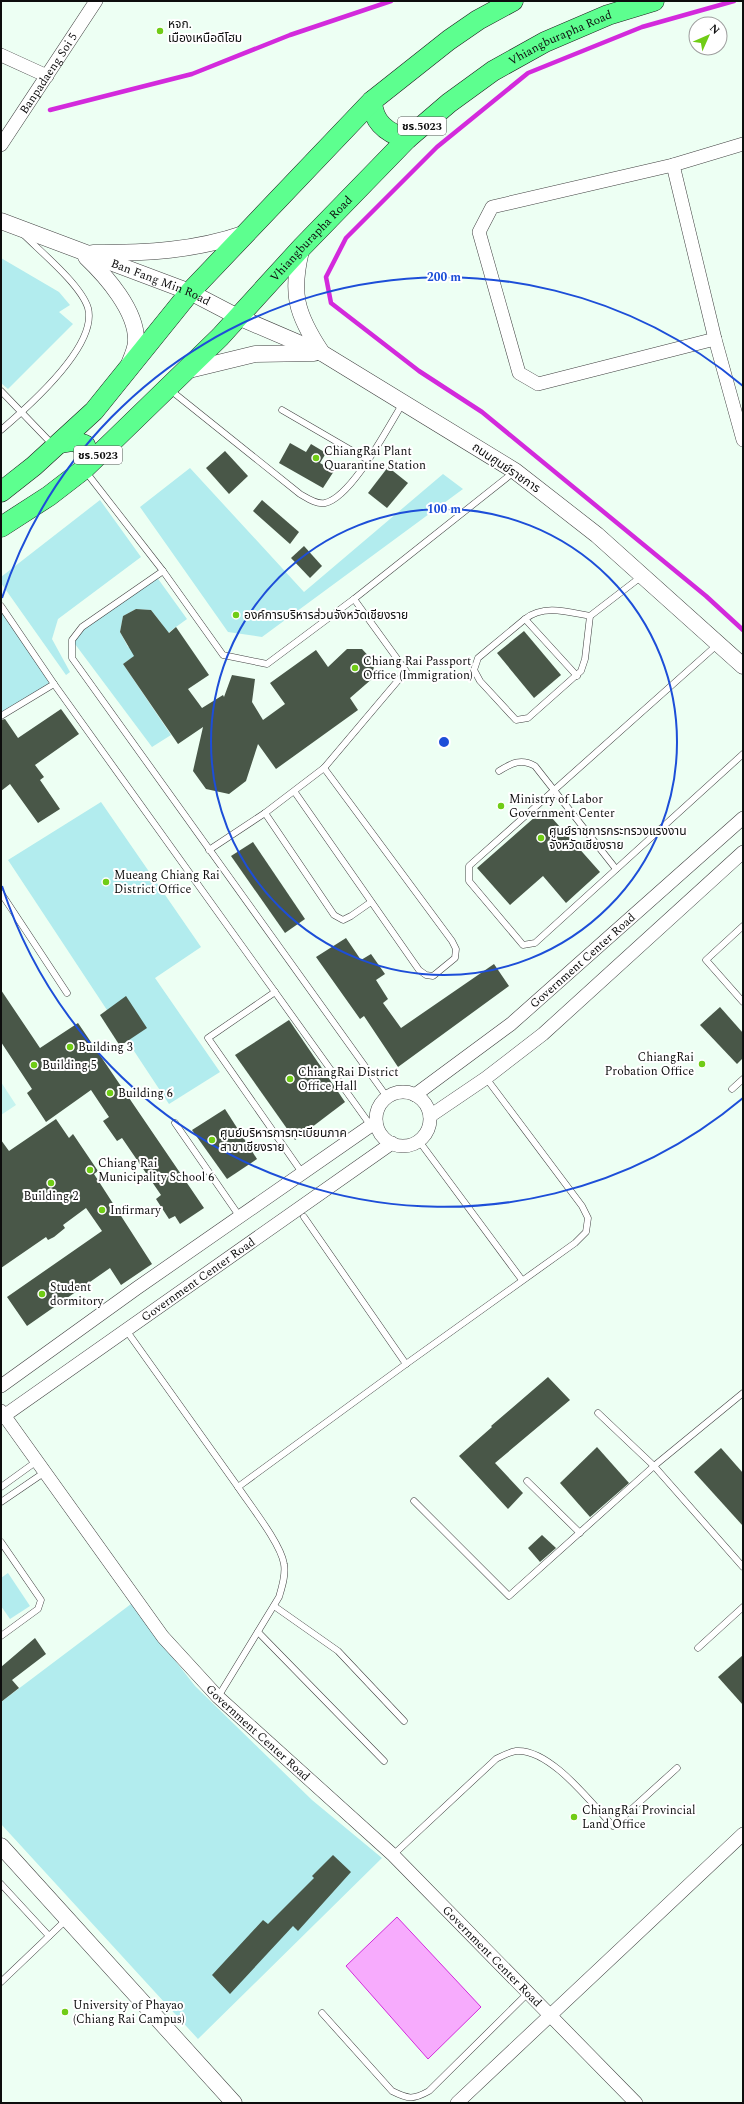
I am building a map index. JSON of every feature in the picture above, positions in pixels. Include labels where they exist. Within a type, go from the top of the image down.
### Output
[{"type":"main road","name":"ชร.5023","points":[[1,492],[58,445],[94,411],[190,292],[372,101],[449,40],[478,20],[513,1]]},
{"type":"main road","name":"Vhiangburapha Road","points":[[1,527],[49,496],[84,469],[168,388],[238,317],[302,247],[407,139],[449,103],[493,71],[545,42],[608,15],[654,1]]},
{"type":"main road","points":[[372,101],[373,114],[382,125],[392,134],[407,139]]},
{"type":"main road","points":[[58,445],[73,440],[85,445],[89,452],[89,459],[84,469]]},
{"type":"street","name":"Banpadaeng Soi 5","points":[[1,145],[96,1]]},
{"type":"street","points":[[1,55],[47,76]]},
{"type":"street","points":[[714,339],[538,384],[520,373],[479,232],[492,208],[673,165],[743,144]]},
{"type":"street","points":[[673,165],[714,339],[743,440]]},
{"type":"street","name":"Ban Fang Min Road","points":[[8,224],[82,253],[190,292],[238,317]]},
{"type":"street","points":[[82,253],[138,253],[178,250],[218,242],[246,233]]},
{"type":"street","points":[[302,247],[295,277],[297,300],[309,334],[322,353]]},
{"type":"street","points":[[82,253],[100,270],[123,302],[133,322],[137,341],[128,368]]},
{"type":"street","name":"ถนนศูนย์ราชการ","points":[[238,317],[322,353],[515,471],[597,535],[644,575],[743,666]]},
{"type":"street","points":[[185,371],[255,354],[322,353]]},
{"type":"street","name":"Government Center Road","points":[[415,1095],[511,1024],[743,818]]},
{"type":"street","points":[[430,1116],[486,1078],[543,1034],[743,852]]},
{"type":"street","points":[[1,1386],[374,1124],[378,1108],[387,1097],[401,1092],[415,1095],[428,1107],[430,1116],[429,1125],[425,1134],[419,1140],[410,1144],[401,1146],[392,1143],[385,1138],[374,1124]]},
{"type":"street","name":"Government Center Road","points":[[392,1143],[126,1330],[2,1415],[45,1472],[163,1637],[218,1697],[393,1855],[636,2103]]},
{"type":"street","name":"Government Center Road","points":[[457,2103],[743,1834]]},
{"type":"street","points":[[1,1846],[66,1920],[234,2103]]},
{"type":"lane","points":[[1,430],[22,412],[63,371],[87,332],[88,308],[74,285],[8,224]]},
{"type":"lane","points":[[168,388],[300,494],[313,501],[324,504],[336,499],[346,491],[368,460],[403,402]]},
{"type":"lane","points":[[1,391],[58,445]]},
{"type":"lane","points":[[282,410],[368,460]]},
{"type":"lane","points":[[84,469],[163,571],[223,655],[267,664],[354,599],[515,471]]},
{"type":"lane","points":[[163,571],[82,627],[72,640],[72,658],[387,1097]]},
{"type":"lane","points":[[590,616],[584,665],[577,676],[535,712],[522,720],[516,720],[511,715],[480,681],[474,670],[478,658],[525,619],[542,610],[590,616],[644,575]]},
{"type":"lane","points":[[209,850],[265,813],[324,768],[406,671],[354,599]]},
{"type":"lane","points":[[1,606],[54,684],[275,992],[374,1124]]},
{"type":"lane","points":[[525,619],[577,676]]},
{"type":"lane","points":[[719,643],[469,866],[469,881],[523,945],[535,943],[743,754]]},
{"type":"lane","points":[[1,716],[54,684]]},
{"type":"lane","points":[[499,771],[513,762],[528,762],[535,766],[616,870]]},
{"type":"lane","points":[[294,790],[419,970],[426,975],[433,976],[455,958],[456,950],[452,941],[324,768]]},
{"type":"lane","points":[[265,813],[334,915],[342,920],[351,916],[371,902]]},
{"type":"lane","points":[[1,893],[68,993]]},
{"type":"lane","points":[[743,926],[706,960],[743,1002]]},
{"type":"lane","points":[[275,992],[208,1038],[303,1174]]},
{"type":"lane","points":[[238,1487],[575,1243],[586,1232],[588,1218],[582,1206],[486,1078]]},
{"type":"lane","points":[[732,1089],[743,1080]]},
{"type":"lane","points":[[175,1123],[240,1217]]},
{"type":"lane","points":[[419,1140],[522,1280]]},
{"type":"lane","points":[[304,1217],[406,1364]]},
{"type":"lane","points":[[126,1330],[238,1487],[279,1549],[284,1564],[284,1582],[279,1597],[218,1697]]},
{"type":"lane","points":[[414,1501],[509,1596],[654,1466],[743,1393]]},
{"type":"lane","points":[[598,1414],[654,1466],[743,1567]]},
{"type":"lane","points":[[1,1486],[37,1461]]},
{"type":"lane","points":[[1,1502],[45,1472]]},
{"type":"lane","points":[[528,1482],[580,1533]]},
{"type":"lane","points":[[1,1542],[41,1600],[38,1609],[1,1636]]},
{"type":"lane","points":[[274,1606],[338,1651],[404,1721]]},
{"type":"lane","points":[[698,1648],[743,1607]]},
{"type":"lane","points":[[258,1632],[384,1761]]},
{"type":"lane","points":[[393,1855],[496,1759],[507,1753],[516,1751],[542,1757],[555,1766],[613,1826],[677,1768]]},
{"type":"lane","points":[[1,1884],[49,1936]]},
{"type":"lane","points":[[1,1982],[66,1920]]},
{"type":"lane","points":[[322,2013],[392,2091],[404,2097],[417,2098],[429,2091],[528,1993]]},
{"type":"shaded area","points":[[1,258],[59,292],[70,305],[59,312],[73,324],[8,389],[1,383]]},
{"type":"shaded area","points":[[190,468],[304,592],[443,474],[463,489],[262,637],[228,632],[140,507]]},
{"type":"shaded area","points":[[100,500],[141,557],[58,619],[52,639],[70,672],[66,675],[1,583],[1,577]]},
{"type":"shaded area","points":[[156,576],[187,619],[158,640],[162,624],[151,610],[136,609],[123,616],[120,632],[128,647],[144,650],[123,664],[171,735],[152,747],[72,640],[82,627]]},
{"type":"shaded area","points":[[1,606],[54,684],[1,716]]},
{"type":"shaded area","points":[[101,802],[201,947],[155,978],[220,1072],[169,1104],[8,860]]},
{"type":"shaded area","points":[[1,1082],[16,1105],[1,1115]]},
{"type":"shaded area","points":[[8,1573],[30,1606],[10,1619],[1,1606],[1,1578]]},
{"type":"shaded area","points":[[131,1604],[195,1686],[312,1800],[382,1858],[198,2039],[1,1824],[1,1702]]},
{"type":"shaded area","points":[[397,1917],[481,2007],[428,2059],[346,1966]]},
{"type":"building","points":[[290,443],[306,452],[311,444],[326,453],[320,463],[334,471],[323,488],[279,463]]},
{"type":"building","points":[[225,451],[248,476],[229,494],[206,468]]},
{"type":"building","points":[[388,467],[408,483],[387,508],[368,493]]},
{"type":"building","points":[[262,500],[299,532],[290,544],[253,511]]},
{"type":"building","points":[[304,546],[322,566],[310,578],[291,558]]},
{"type":"building","points":[[136,609],[151,610],[169,633],[176,627],[209,675],[188,689],[202,708],[223,695],[224,697],[232,675],[255,679],[252,702],[263,720],[285,704],[270,683],[316,650],[328,667],[347,649],[362,649],[374,662],[373,678],[350,698],[358,710],[276,769],[258,744],[246,781],[229,794],[206,789],[193,771],[203,727],[178,744],[123,664],[134,656],[120,632],[123,616]]},
{"type":"building","points":[[524,631],[561,675],[534,698],[497,653]]},
{"type":"building","points":[[61,709],[79,734],[35,765],[44,777],[40,780],[60,809],[38,823],[10,784],[1,791],[1,720],[5,719],[18,738]]},
{"type":"building","name":"ศูนย์ราชการกระทรวงแรงงาน จังหวัดเชียงราย","points":[[544,809],[600,872],[566,903],[543,876],[510,905],[477,868]]},
{"type":"building","points":[[253,842],[305,919],[285,933],[231,856]]},
{"type":"building","points":[[346,938],[361,960],[371,954],[385,974],[376,980],[388,999],[383,1003],[401,1028],[494,964],[509,986],[398,1067],[364,1016],[360,1019],[316,957]]},
{"type":"building","points":[[1,990],[40,1048],[78,1023],[204,1208],[180,1224],[175,1216],[169,1219],[156,1199],[161,1195],[122,1138],[117,1141],[103,1121],[109,1117],[91,1090],[46,1122],[27,1093],[32,1089],[1,1042]]},
{"type":"building","points":[[126,996],[147,1028],[120,1046],[100,1015]]},
{"type":"building","points":[[720,1007],[743,1033],[743,1058],[737,1064],[700,1025]]},
{"type":"building","name":"ChiangRai District Office Hall","points":[[289,1020],[345,1102],[295,1140],[235,1055]]},
{"type":"building","points":[[225,1109],[257,1159],[227,1179],[192,1130]]},
{"type":"building","points":[[56,1119],[69,1138],[73,1134],[98,1171],[94,1174],[152,1264],[121,1285],[110,1268],[27,1326],[7,1297],[102,1231],[86,1208],[63,1225],[65,1228],[54,1237],[48,1240],[46,1237],[1,1268],[1,1140],[9,1151]]},
{"type":"building","points":[[548,1377],[570,1400],[495,1463],[523,1493],[508,1509],[459,1456]]},
{"type":"building","points":[[597,1447],[629,1483],[590,1517],[560,1483]]},
{"type":"building","points":[[721,1448],[743,1473],[743,1526],[694,1472]]},
{"type":"building","points":[[542,1535],[556,1548],[540,1562],[528,1548]]},
{"type":"building","points":[[35,1638],[46,1654],[12,1680],[19,1688],[1,1702],[1,1667]]},
{"type":"building","points":[[743,1655],[743,1705],[718,1677]]},
{"type":"building","points":[[333,1855],[351,1872],[298,1931],[293,1926],[230,1994],[212,1975],[263,1920],[268,1924],[314,1878],[312,1876]]},
{"type":"waterway","points":[[50,110],[192,74],[290,35],[391,1]]},
{"type":"waterway","points":[[734,1],[642,27],[528,73],[437,147],[346,238],[326,277],[331,303],[419,371],[482,412],[706,596],[743,630]]},
{"type":"place","name":"หจก. เมืองเหนือดีโฮม","points":[[160,31]]},
{"type":"place","name":"ChiangRai Plant Quarantine Station","points":[[316,458]]},
{"type":"place","name":"องค์การบริหารส่วนจังหวัดเชียงราย","points":[[236,615]]},
{"type":"place","name":"Chiang Rai Passport Office (Immigration)","points":[[355,668]]},
{"type":"place","name":"Ministry of Labor Government Center","points":[[501,806]]},
{"type":"place","name":"ศูนย์ราชการกระทรวงแรงงาน จังหวัดเชียงราย","points":[[541,838]]},
{"type":"place","name":"Mueang Chiang Rai District Office","points":[[106,882]]},
{"type":"place","name":"Building 3","points":[[70,1047]]},
{"type":"place","name":"ChiangRai Probation Office","points":[[702,1064]]},
{"type":"place","name":"Building 5","points":[[34,1065]]},
{"type":"place","name":"ChiangRai District Office Hall","points":[[290,1079]]},
{"type":"place","name":"Building 6","points":[[110,1093]]},
{"type":"place","name":"ศูนย์บริหารการทะเบียนภาค สาขาเชียงราย","points":[[212,1140]]},
{"type":"place","name":"Chiang Rai Municipality School 6","points":[[90,1170]]},
{"type":"place","name":"Building 2","points":[[51,1183]]},
{"type":"place","name":"Infirmary","points":[[102,1210]]},
{"type":"place","name":"Student dormitory","points":[[42,1294]]},
{"type":"place","name":"ChiangRai Provincial Land Office","points":[[574,1817]]},
{"type":"place","name":"University of Phayao (Chiang Rai Campus)","points":[[65,2012]]}]
